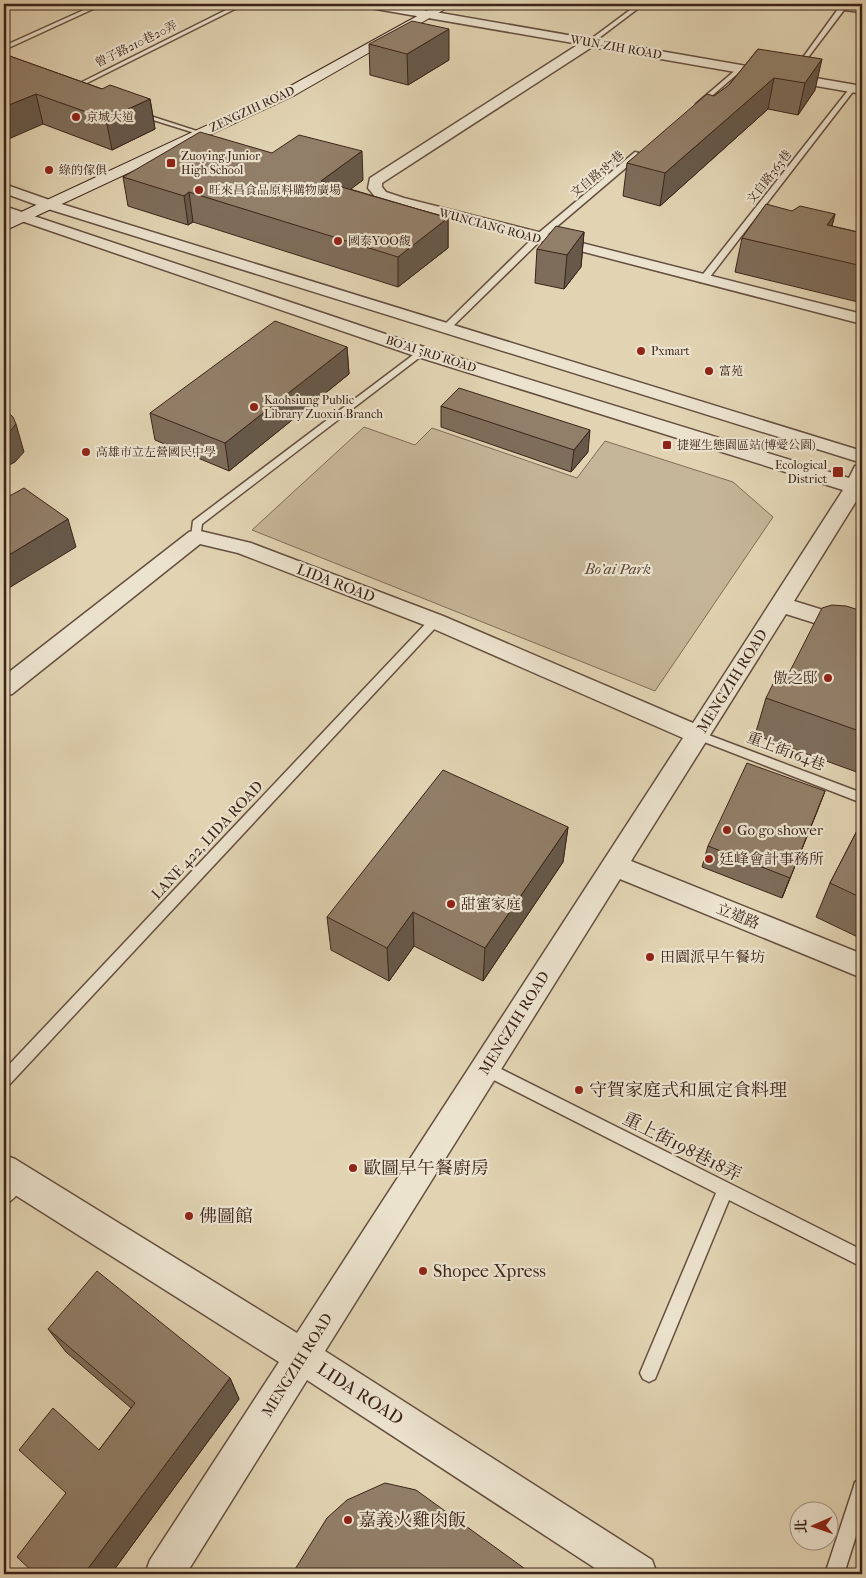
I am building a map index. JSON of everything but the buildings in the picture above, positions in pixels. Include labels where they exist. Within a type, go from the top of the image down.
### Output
[{"type":"street","name":"WUN-ZIH ROAD","points":[[370,4],[857,89]]},
{"type":"street","name":"ZENGZIH ROAD","points":[[24,217],[290,92],[448,4]]},
{"type":"street","name":"WUNCIANG ROAD","points":[[589,43],[375,181],[375,188],[381,195],[399,202],[862,320]]},
{"type":"street","name":"BO'AI 3RD ROAD","points":[[4,188],[50,205],[445,329],[862,457]]},
{"type":"street","name":"BO'AI 3RD ROAD","points":[[4,210],[421,352],[860,482]]},
{"type":"street","points":[[4,226],[24,217]]},
{"type":"street","name":"MENGZIH ROAD","points":[[164,1574],[614,865],[860,482]]},
{"type":"street","points":[[4,688],[196,537]]},
{"type":"street","name":"LIDA ROAD","points":[[196,537],[244,548],[435,621],[698,735]]},
{"type":"street","points":[[780,605],[862,630]]},
{"type":"street","name":"立道路","points":[[614,865],[862,966]]},
{"type":"street","name":"LIDA ROAD","points":[[9,1182],[302,1356],[638,1574]]},
{"type":"lane","points":[[4,48],[101,4]]},
{"type":"lane","name":"曾子路210巷20弄","points":[[76,94],[66,91],[242,4]]},
{"type":"lane","points":[[589,43],[641,4]]},
{"type":"lane","points":[[804,4],[844,6],[862,10]]},
{"type":"lane","points":[[791,78],[844,6]]},
{"type":"lane","points":[[688,113],[740,69]]},
{"type":"lane","name":"文自路363巷","points":[[704,280],[857,89]]},
{"type":"lane","points":[[132,112],[200,133]]},
{"type":"lane","name":"文自路387巷","points":[[445,329],[538,238],[643,150]]},
{"type":"lane","points":[[196,537],[197,522],[421,352]]},
{"type":"lane","name":"LANE 422, LIDA ROAD","points":[[4,1080],[435,621]]},
{"type":"lane","name":"重上街164巷","points":[[698,735],[862,798]]},
{"type":"lane","name":"重上街198巷18弄","points":[[485,1068],[862,1259]]},
{"type":"lane","points":[[650,1373],[725,1191]]},
{"type":"lane","points":[[834,1574],[862,1489]]},
{"type":"green space","name":"Bo'ai Park","points":[[364,427],[415,445],[432,428],[577,478],[605,441],[733,482],[773,517],[655,691],[252,530]]},
{"type":"place","name":"京城大道","points":[[76,117]]},
{"type":"place","name":"Zuoying Junior High School","points":[[171,163]]},
{"type":"place","name":"綠的傢俱","points":[[49,170]]},
{"type":"place","name":"旺來昌食品原料購物廣場","points":[[199,190]]},
{"type":"place","name":"國泰YOO馥","points":[[338,241]]},
{"type":"place","name":"Pxmart","points":[[641,351]]},
{"type":"place","name":"富苑","points":[[709,371]]},
{"type":"place","name":"Kaohsiung Public Library Zuoxin Branch","points":[[254,407]]},
{"type":"place","name":"捷運生態園區站(博愛公園)","points":[[667,445]]},
{"type":"place","name":"高雄市立左營國民中學","points":[[86,452]]},
{"type":"place","name":"Ecological District","points":[[838,472]]},
{"type":"place","name":"傲之邸","points":[[828,678]]},
{"type":"place","name":"Go go shower","points":[[727,830]]},
{"type":"place","name":"廷峰會計事務所","points":[[709,859]]},
{"type":"place","name":"甜蜜家庭","points":[[451,904]]},
{"type":"place","name":"田園派早午餐坊","points":[[650,957]]},
{"type":"place","name":"守賀家庭式和風定食料理","points":[[579,1090]]},
{"type":"place","name":"歐圖早午餐廚房","points":[[353,1168]]},
{"type":"place","name":"佛圖館","points":[[189,1216]]},
{"type":"place","name":"Shopee Xpress","points":[[423,1271]]},
{"type":"place","name":"嘉義火雞肉飯","points":[[348,1520]]}]
